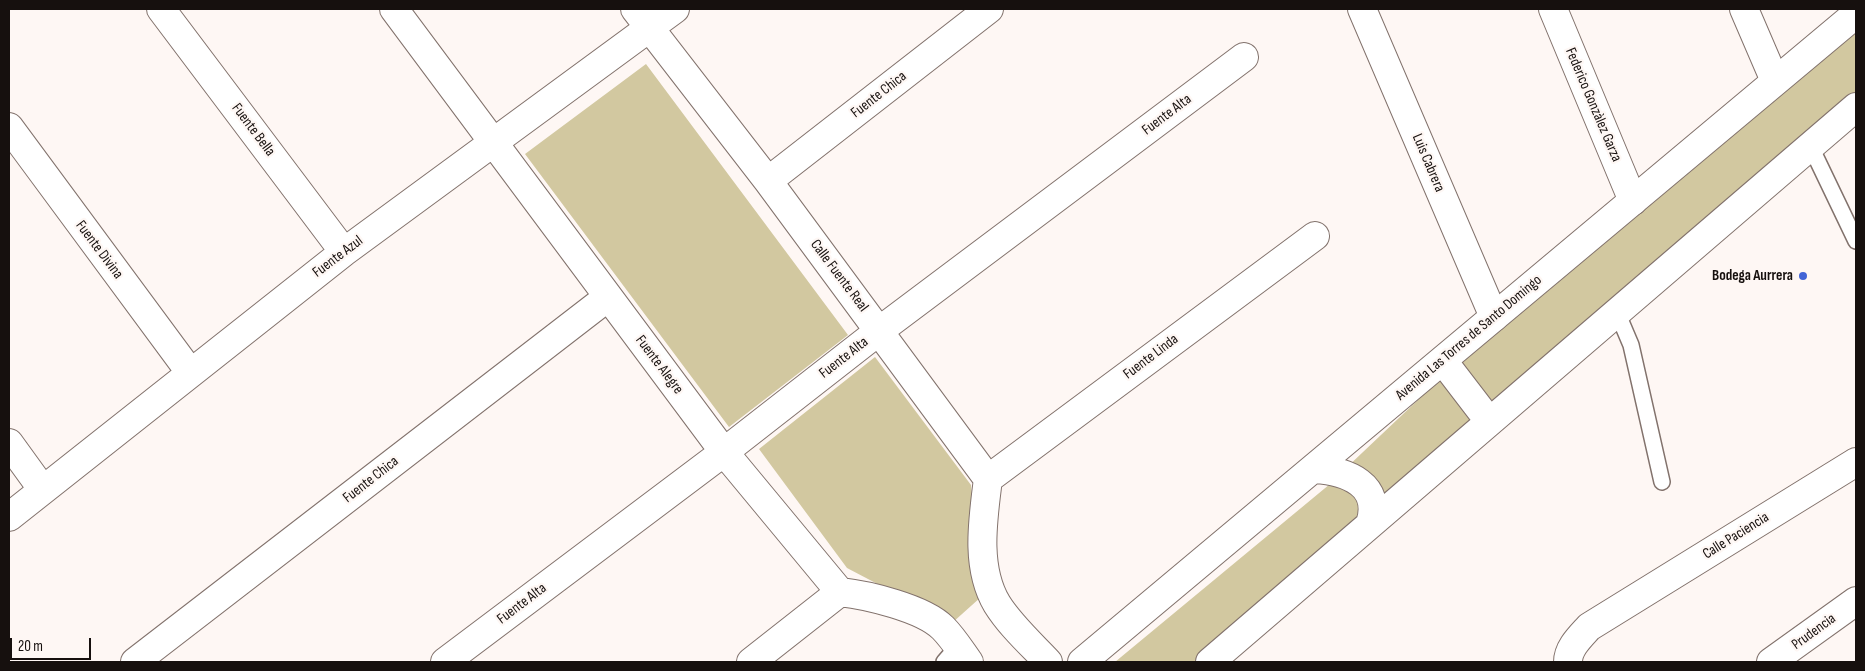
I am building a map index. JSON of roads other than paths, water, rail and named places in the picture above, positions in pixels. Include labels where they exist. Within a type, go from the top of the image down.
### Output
[{"type":"street","name":"Fuente Bella","points":[[161,9],[344,252]]},
{"type":"street","name":"Fuente Alegre","points":[[394,9],[724,452],[840,592]]},
{"type":"street","name":"Fuente Azul","points":[[9,517],[344,252],[492,143],[643,18],[675,9]]},
{"type":"street","name":"Fuente Chica","points":[[768,181],[989,9]]},
{"type":"street","name":"Luis Cabrera","points":[[1362,9],[1494,317]]},
{"type":"street","name":"Federico Gonzàlez Garza","points":[[1553,9],[1633,201]]},
{"type":"street","points":[[1744,9],[1775,81]]},
{"type":"street","name":"Avenida Las Torres de Santo Domingo","points":[[1082,662],[1315,469],[1856,14]]},
{"type":"street","name":"Calle Fuente Real","points":[[643,18],[768,181],[988,479]]},
{"type":"street","name":"Fuente Alta","points":[[445,662],[724,452],[879,331],[1244,57]]},
{"type":"street","points":[[1210,662],[1856,106]]},
{"type":"street","name":"Fuente Divina","points":[[9,128],[190,372]]},
{"type":"street","name":"Fuente Linda","points":[[988,479],[1315,236]]},
{"type":"street","name":"Fuente Chica","points":[[135,662],[608,297]]},
{"type":"street","points":[[1443,361],[1489,421]]},
{"type":"street","points":[[9,443],[43,490]]},
{"type":"street","name":"Calle Paciencia","points":[[1568,662],[1568,657],[1574,644],[1589,627],[1856,462]]},
{"type":"street","points":[[1315,469],[1340,473],[1364,487],[1374,503],[1370,524]]},
{"type":"street","points":[[988,479],[982,529],[985,568],[991,589],[1002,610],[1048,662]]},
{"type":"street","points":[[751,662],[840,592],[861,595],[924,616],[942,627],[957,657]]},
{"type":"street","name":"Prudencia","points":[[1771,662],[1856,601]]},
{"type":"lane","points":[[1810,145],[1856,241]]},
{"type":"lane","points":[[1616,312],[1632,345],[1662,482]]},
{"type":"place","name":"Bodega Aurrera","points":[[1803,276]]}]
